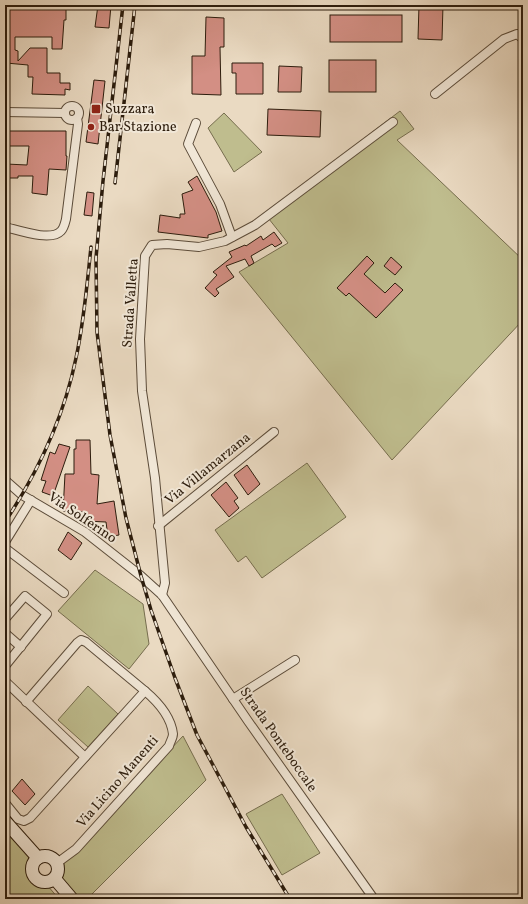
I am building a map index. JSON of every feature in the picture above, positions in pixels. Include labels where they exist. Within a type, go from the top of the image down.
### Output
[{"type":"street","points":[[435,94],[504,40],[517,34],[523,39]]},
{"type":"street","points":[[5,227],[38,235],[49,236],[62,231],[66,219],[78,124],[77,118],[80,112],[76,106],[68,106],[65,113],[66,117],[70,120],[77,118]]},
{"type":"street","points":[[5,112],[65,113]]},
{"type":"street","name":"Strada Valletta","points":[[162,595],[165,583],[158,526],[155,478],[142,391],[140,338],[145,256],[152,245],[167,244],[199,247],[225,241],[255,225],[394,122]]},
{"type":"street","points":[[196,123],[188,144],[220,204],[232,237]]},
{"type":"street","name":"Via Villamarzana","points":[[158,526],[274,432]]},
{"type":"street","name":"Via Solferino","points":[[5,480],[22,495],[85,532],[141,576],[162,595]]},
{"type":"street","points":[[5,542],[31,500]]},
{"type":"street","points":[[5,548],[64,593]]},
{"type":"street","name":"Strada Ponteboccale","points":[[162,595],[233,699],[374,899]]},
{"type":"street","points":[[5,619],[25,596],[47,614],[5,666]]},
{"type":"street","points":[[5,633],[21,647]]},
{"type":"street","name":"Via Licino Manenti","points":[[26,702],[77,643],[82,640],[145,691],[163,708],[170,722],[173,735],[169,746],[76,849],[57,863]]},
{"type":"street","points":[[233,699],[295,660]]},
{"type":"street","points":[[5,681],[85,756]]},
{"type":"street","points":[[5,803],[18,819],[24,821],[30,818],[145,691]]},
{"type":"street","points":[[5,821],[38,858]]},
{"type":"street","points":[[42,856],[51,857],[57,863],[58,871],[55,879],[47,883],[38,881],[32,874],[32,866],[38,858],[42,856]]},
{"type":"street","points":[[55,879],[72,899]]},
{"type":"shaded area","points":[[400,111],[414,129],[397,140],[523,260],[523,320],[392,460],[239,272],[288,243],[265,214]]},
{"type":"shaded area","points":[[224,113],[262,152],[234,172],[208,128]]},
{"type":"shaded area","points":[[307,463],[346,517],[262,578],[246,556],[238,562],[215,530]]},
{"type":"shaded area","points":[[95,570],[143,604],[149,644],[129,669],[58,611]]},
{"type":"shaded area","points":[[88,686],[118,714],[88,747],[58,720]]},
{"type":"shaded area","points":[[183,736],[206,780],[87,899],[76,899],[52,882],[63,864]]},
{"type":"shaded area","points":[[282,794],[320,853],[282,875],[246,814]]},
{"type":"shaded area","points":[[5,828],[34,859],[28,868],[31,880],[39,886],[47,885],[59,899],[9,899],[9,890],[5,888]]},
{"type":"building","points":[[6,5],[66,5],[66,20],[64,20],[62,49],[52,49],[52,37],[15,37],[15,50],[18,51],[18,61],[30,48],[47,48],[47,73],[60,73],[60,83],[70,83],[70,90],[65,89],[65,95],[32,94],[33,77],[28,77],[28,65],[6,63],[8,43],[6,43]]},
{"type":"building","points":[[98,5],[111,5],[109,28],[95,27]]},
{"type":"building","points":[[419,5],[443,5],[442,40],[418,39]]},
{"type":"building","points":[[330,15],[402,15],[402,42],[330,42]]},
{"type":"building","points":[[206,17],[224,18],[224,47],[220,47],[221,95],[192,94],[192,56],[205,56]]},
{"type":"building","points":[[329,60],[376,60],[376,92],[329,92]]},
{"type":"building","points":[[232,63],[263,63],[263,94],[236,94],[236,73],[232,73]]},
{"type":"building","points":[[279,66],[302,67],[301,92],[278,92]]},
{"type":"building","points":[[94,80],[105,81],[98,144],[86,142]]},
{"type":"building","points":[[268,109],[321,111],[320,137],[267,135]]},
{"type":"building","points":[[5,131],[66,131],[66,170],[49,169],[47,195],[32,193],[33,176],[6,178],[6,164],[27,165],[29,146],[5,146]]},
{"type":"building","points":[[197,176],[216,212],[222,231],[208,235],[208,238],[158,232],[160,215],[180,218],[180,214],[185,214],[182,194],[193,190],[188,182]]},
{"type":"building","points":[[87,192],[94,193],[92,216],[84,215]]},
{"type":"building","points":[[274,232],[282,243],[275,247],[272,244],[251,256],[254,263],[249,266],[245,259],[226,266],[234,277],[216,289],[219,293],[215,297],[205,288],[217,275],[213,272],[232,257],[229,252],[245,245],[246,246],[261,236],[263,240]]},
{"type":"building","points":[[367,256],[374,263],[364,274],[385,293],[395,283],[403,290],[376,318],[349,293],[346,296],[337,288]]},
{"type":"building","points":[[391,257],[402,267],[395,275],[384,266]]},
{"type":"building","points":[[76,440],[90,440],[91,474],[99,475],[97,504],[114,501],[119,535],[108,537],[106,522],[85,521],[86,512],[63,511],[65,474],[74,474],[74,449],[76,449]]},
{"type":"building","points":[[59,444],[70,447],[53,496],[42,492],[46,481],[41,480],[50,452],[55,454]]},
{"type":"building","points":[[247,465],[260,484],[248,495],[234,475]]},
{"type":"building","points":[[226,482],[238,498],[234,501],[239,508],[229,517],[211,495]]},
{"type":"building","points":[[68,532],[82,543],[71,560],[58,550]]},
{"type":"building","points":[[22,779],[35,794],[25,805],[12,791]]},
{"type":"railway","points":[[123,5],[103,181],[96,258],[97,332],[110,435],[126,518],[141,576],[151,610],[197,735],[246,827],[290,899]]},
{"type":"railway","points":[[115,183],[135,5]]},
{"type":"railway","points":[[5,522],[39,464],[57,423],[71,380],[81,331],[91,247]]},
{"type":"place","name":"Suzzara","points":[[96,109]]},
{"type":"place","name":"Bar Stazione","points":[[91,127]]}]
